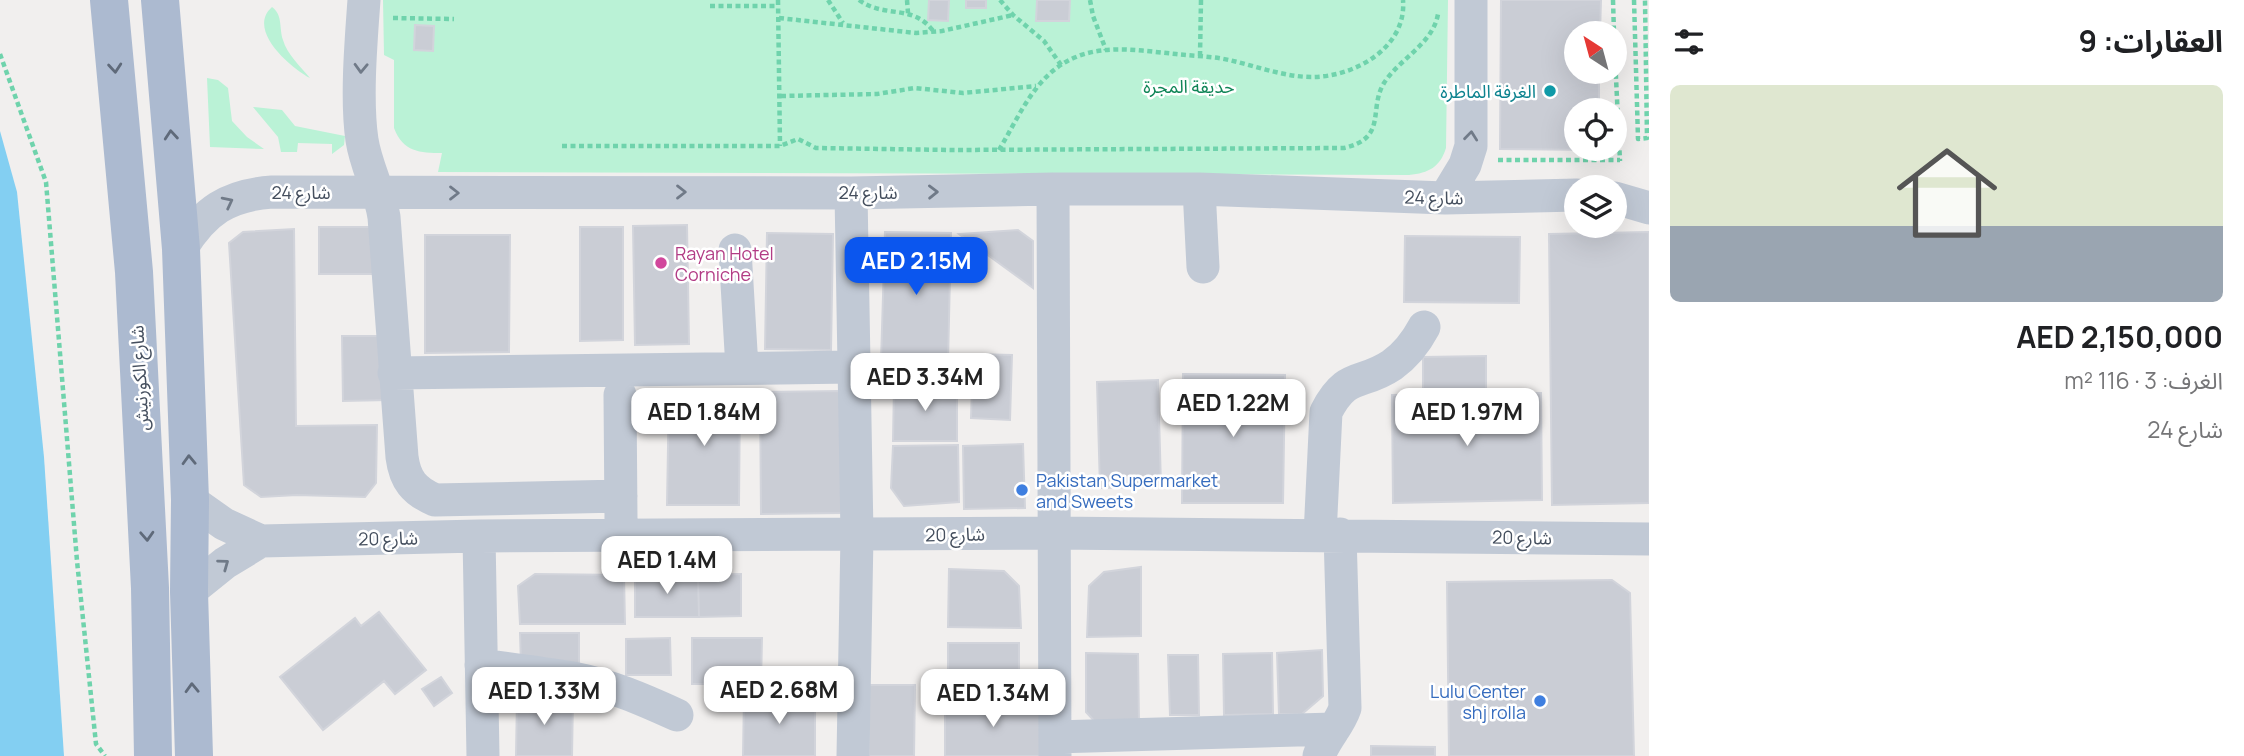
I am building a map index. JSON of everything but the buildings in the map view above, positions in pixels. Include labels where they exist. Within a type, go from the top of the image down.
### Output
[{"type":"main road","name":"شارع الكورنيش","points":[[109,0],[134,272],[150,588],[153,756]]},
{"type":"main road","points":[[160,0],[181,249],[190,500],[189,592],[194,756]]},
{"type":"street","points":[[364,0],[360,120],[366,158],[380,193],[386,238],[394,373],[404,472],[411,485],[421,494],[435,500],[621,496]]},
{"type":"street","points":[[1445,198],[1465,165],[1471,146],[1472,0]]},
{"type":"street","points":[[1053,189],[1055,746],[1327,743],[1345,708],[1346,696],[1330,534],[1326,412],[1345,385],[1377,373],[1405,355],[1424,327]]},
{"type":"street","name":"شارع 24","points":[[181,249],[193,230],[208,214],[249,193],[1199,189],[1445,198],[1564,195]]},
{"type":"street","points":[[1199,189],[1203,267]]},
{"type":"street","points":[[852,192],[857,535],[852,756]]},
{"type":"street","points":[[735,250],[742,368]]},
{"type":"street","points":[[394,373],[854,367]]},
{"type":"street","points":[[620,395],[621,535]]},
{"type":"street","name":"شارع 20","points":[[190,500],[224,524],[261,541],[479,536],[1055,533],[1649,539]]},
{"type":"street","points":[[479,536],[483,756]]},
{"type":"street","points":[[189,592],[225,563],[261,541]]},
{"type":"street","points":[[481,665],[588,682],[627,694],[677,715]]},
{"type":"path","points":[[828,0],[844,24]]},
{"type":"path","points":[[859,0],[872,9],[908,13],[923,19],[934,32]]},
{"type":"path","points":[[907,0],[908,13]]},
{"type":"path","points":[[1000,0],[1013,15],[1044,41],[1061,65]]},
{"type":"path","points":[[1090,0],[1093,16],[1107,50]]},
{"type":"path","points":[[1200,0],[1200,57]]},
{"type":"path","points":[[999,149],[1037,86],[1061,65],[1082,55],[1107,50],[1200,57],[1223,59],[1289,75],[1338,75],[1365,62],[1384,48],[1400,24],[1403,0]]},
{"type":"path","points":[[1613,0],[1614,21]]},
{"type":"path","points":[[1634,0],[1637,139],[1647,138],[1645,0]]},
{"type":"path","points":[[710,6],[778,3],[780,146]]},
{"type":"path","points":[[562,146],[780,146],[798,139],[816,148],[1353,146],[1364,138],[1376,122],[1378,100],[1383,85],[1434,27],[1438,4]]},
{"type":"path","points":[[779,18],[916,33],[934,32],[1013,15]]},
{"type":"path","points":[[393,18],[454,19]]},
{"type":"path","points":[[0,54],[46,182],[94,731],[96,744],[106,756]]},
{"type":"path","points":[[781,96],[877,94],[915,88],[963,93],[1037,86]]},
{"type":"path","points":[[1491,155],[1503,160],[1564,160]]},
{"type":"path","points":[[1620,161],[1629,202]]},
{"type":"green space","name":"حديقة المجرة","points":[[383,0],[1448,0],[1446,148],[1433,168],[1409,175],[438,172],[442,153],[426,152],[407,146],[394,128],[394,60],[384,55]]},
{"type":"green space","points":[[272,7],[279,18],[285,45],[310,78],[292,66],[268,37],[264,26],[265,16]]},
{"type":"green space","points":[[207,78],[218,80],[228,88],[232,121],[247,137],[264,149],[210,147]]},
{"type":"green space","points":[[253,107],[282,110],[295,126],[345,136],[344,145],[332,154],[332,144],[298,143],[297,152],[281,152],[278,137]]},
{"type":"water","points":[[0,131],[17,192],[44,457],[64,756],[0,756]]},
{"type":"place","name":"الغرفة الماطرة","points":[[1550,91]]},
{"type":"place","name":"Rayan Hotel Corniche","points":[[661,263]]},
{"type":"place","name":"Pakistan Supermarket and Sweets","points":[[1022,490]]},
{"type":"place","name":"Lulu Center shj rolla","points":[[1540,701]]}]
